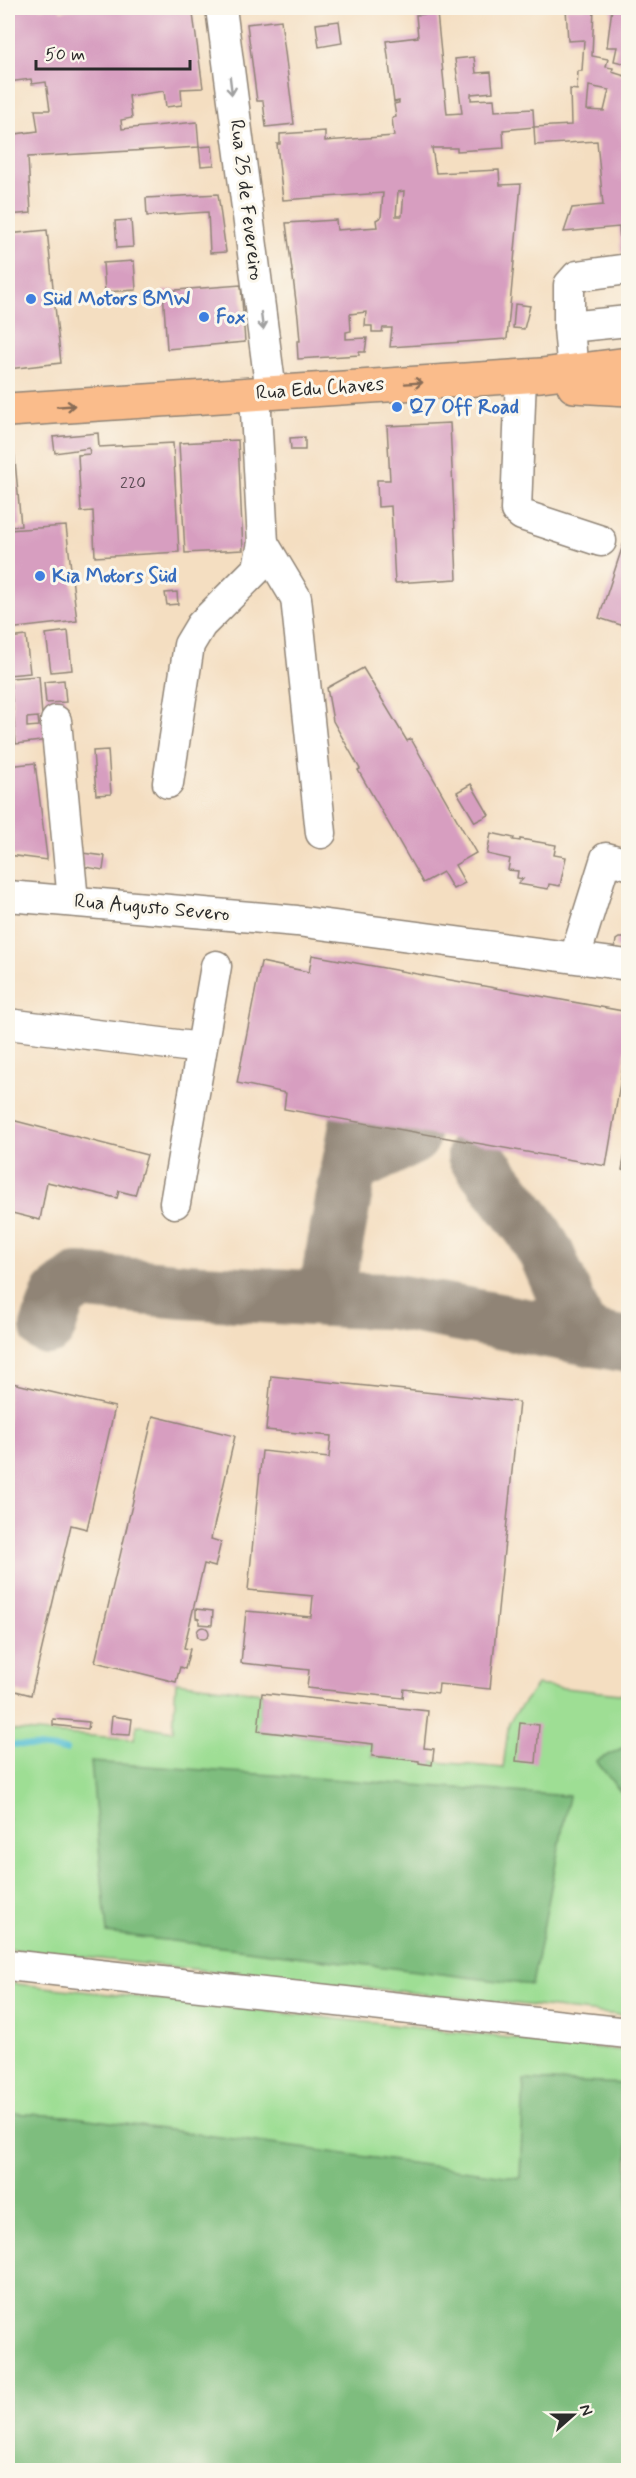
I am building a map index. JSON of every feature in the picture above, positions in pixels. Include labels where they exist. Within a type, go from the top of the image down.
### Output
[{"type":"main road","points":[[547,371],[628,364]]},
{"type":"main road","name":"Rua Edu Chaves","points":[[8,410],[547,371]]},
{"type":"main road","points":[[547,371],[574,386],[628,390]]},
{"type":"street","name":"Rua 25 de Fevereiro","points":[[221,8],[263,393],[263,543]]},
{"type":"street","points":[[601,541],[522,515],[516,510],[547,371],[569,327],[569,285],[577,276],[628,269]]},
{"type":"street","points":[[569,327],[628,321]]},
{"type":"street","name":"Rua Edu Chaves","points":[[547,371],[628,350]]},
{"type":"street","points":[[168,783],[189,645],[201,625],[258,568],[263,543]]},
{"type":"street","points":[[263,543],[296,598],[321,833]]},
{"type":"street","points":[[56,721],[73,901]]},
{"type":"street","points":[[574,957],[606,858],[628,864]]},
{"type":"street","name":"Rua Augusto Severo","points":[[8,896],[297,921],[628,965]]},
{"type":"street","points":[[175,1203],[216,966]]},
{"type":"street","points":[[8,1024],[201,1048]]},
{"type":"street","points":[[8,1965],[628,2033]]},
{"type":"green space","points":[[176,1682],[262,1693],[259,1731],[373,1744],[372,1756],[503,1768],[509,1722],[537,1685],[628,1695],[628,2016],[8,1949],[8,1730],[134,1739],[137,1725],[173,1731]]},
{"type":"green space","points":[[628,1745],[628,1801],[596,1761]]},
{"type":"green space","points":[[91,1762],[569,1796],[532,1985],[107,1933]]},
{"type":"green space","points":[[8,1983],[628,2051],[628,2470],[8,2470]]},
{"type":"green space","points":[[524,2080],[628,2084],[628,2470],[8,2470],[8,2113],[67,2116],[520,2178]]},
{"type":"building","points":[[8,8],[60,8],[60,11],[83,8],[169,8],[193,14],[203,88],[181,89],[182,105],[166,107],[164,91],[129,96],[132,118],[121,120],[122,129],[197,122],[199,147],[28,157],[31,213],[8,215],[8,135],[38,131],[35,110],[50,110],[46,82],[32,84],[31,79],[8,82]]},
{"type":"building","points":[[566,8],[594,8],[592,56],[608,59],[606,67],[613,68],[612,72],[628,77],[628,253],[621,253],[619,227],[564,232],[572,208],[603,205],[597,141],[535,145],[534,127],[571,125],[570,89],[577,90],[578,71],[582,71],[584,40],[568,41]],"holes":[[[589,86],[609,90],[604,111],[587,110]]]},
{"type":"building","points":[[612,8],[625,8],[628,11],[628,64],[614,61],[617,47],[607,47]]},
{"type":"building","points":[[437,13],[447,114],[462,113],[455,59],[474,57],[476,73],[491,72],[493,92],[471,94],[471,100],[494,99],[495,111],[533,109],[534,127],[503,130],[504,148],[457,151],[457,148],[432,148],[436,173],[499,170],[500,185],[521,184],[507,339],[390,347],[392,328],[383,328],[382,332],[372,332],[372,326],[365,326],[366,312],[350,314],[351,331],[346,332],[346,339],[367,338],[365,352],[359,352],[359,355],[298,359],[297,341],[300,341],[298,317],[286,223],[336,220],[337,230],[377,227],[376,220],[381,217],[383,193],[283,200],[277,144],[280,144],[280,134],[325,131],[325,141],[394,136],[392,118],[396,117],[394,104],[399,101],[394,102],[386,41],[418,37],[416,15]],"holes":[[[404,191],[402,216],[396,216],[398,192]]]},
{"type":"building","points":[[281,20],[294,124],[266,127],[263,101],[257,101],[247,24]]},
{"type":"building","points":[[339,21],[342,43],[319,47],[316,24]]},
{"type":"building","points":[[212,146],[214,165],[201,166],[199,147]]},
{"type":"building","points":[[218,194],[226,252],[210,253],[208,212],[147,216],[146,198]]},
{"type":"building","points":[[131,220],[133,247],[117,248],[115,221]]},
{"type":"building","name":"Süd Motors BMW","points":[[47,230],[61,363],[8,369],[8,234]]},
{"type":"building","points":[[134,261],[136,290],[105,292],[103,263]]},
{"type":"building","name":"Fox","points":[[241,285],[245,342],[167,349],[163,291]]},
{"type":"building","points":[[515,304],[530,306],[524,329],[513,328]]},
{"type":"building","points":[[450,423],[457,579],[395,583],[391,506],[378,507],[377,480],[390,480],[387,426]]},
{"type":"building","points":[[98,433],[99,447],[173,443],[179,552],[95,557],[93,511],[81,512],[78,455],[90,454],[89,448],[55,453],[53,437]]},
{"type":"building","points":[[305,437],[305,450],[291,450],[290,438]]},
{"type":"building","points":[[238,440],[243,550],[185,553],[179,443]]},
{"type":"building","points":[[8,450],[14,450],[21,526],[8,527]]},
{"type":"building","name":"Kia Motors Süd","points":[[66,526],[77,621],[8,629],[8,530]]},
{"type":"building","points":[[628,530],[628,612],[624,626],[599,618]]},
{"type":"building","points":[[177,592],[178,604],[167,605],[165,593]]},
{"type":"building","points":[[68,631],[72,670],[51,672],[46,634]]},
{"type":"building","points":[[26,636],[30,673],[8,675],[8,638]]},
{"type":"building","points":[[363,668],[407,741],[411,739],[476,853],[455,865],[465,883],[453,889],[443,872],[423,883],[358,770],[360,769],[333,721],[327,688]]},
{"type":"building","points":[[39,676],[42,716],[47,716],[49,740],[16,744],[10,678]],"holes":[[[38,717],[39,726],[27,727],[27,718]]]},
{"type":"building","points":[[64,680],[66,702],[46,703],[44,682]]},
{"type":"building","points":[[8,729],[12,736],[14,750],[8,751]]},
{"type":"building","points":[[108,750],[111,794],[96,795],[93,751]]},
{"type":"building","points":[[35,763],[47,860],[8,855],[8,766]]},
{"type":"building","points":[[471,784],[489,815],[475,822],[457,792]]},
{"type":"building","points":[[491,833],[514,838],[513,840],[520,841],[520,839],[556,845],[554,855],[566,857],[560,886],[549,884],[548,889],[518,884],[523,879],[517,878],[518,871],[508,870],[510,859],[487,854]]},
{"type":"building","points":[[82,853],[105,856],[103,870],[80,866]]},
{"type":"building","points":[[628,938],[628,952],[615,947],[616,940]]},
{"type":"building","points":[[312,955],[628,1012],[628,1037],[606,1166],[284,1109],[286,1093],[237,1083],[261,962],[309,972]]},
{"type":"building","points":[[8,1119],[147,1155],[135,1195],[119,1191],[117,1198],[47,1182],[40,1220],[8,1212]]},
{"type":"building","points":[[628,1142],[628,1172],[622,1170]]},
{"type":"building","points":[[271,1376],[519,1402],[490,1689],[439,1684],[438,1693],[404,1689],[403,1698],[307,1688],[309,1670],[241,1663],[246,1611],[311,1617],[313,1596],[248,1590],[262,1451],[329,1458],[331,1436],[266,1430]]},
{"type":"building","points":[[8,1382],[115,1407],[87,1529],[71,1525],[31,1695],[8,1689]]},
{"type":"building","points":[[153,1416],[235,1436],[211,1539],[221,1542],[215,1567],[204,1564],[184,1648],[190,1649],[185,1669],[180,1667],[176,1682],[95,1662]]},
{"type":"building","points":[[196,1609],[213,1611],[212,1625],[199,1624]]},
{"type":"building","points":[[205,1627],[208,1628],[208,1638],[201,1639],[198,1638],[197,1631],[198,1628]]},
{"type":"building","points":[[262,1693],[428,1711],[424,1748],[434,1749],[432,1765],[419,1763],[419,1761],[372,1756],[373,1744],[258,1731]]},
{"type":"building","points":[[112,1716],[132,1719],[130,1735],[110,1734]]},
{"type":"building","points":[[53,1719],[89,1722],[88,1729],[53,1725]]},
{"type":"building","points":[[520,1723],[539,1725],[536,1763],[516,1761]]},
{"type":"waterway","points":[[8,1744],[66,1750]]},
{"type":"taxiway","points":[[325,1299],[359,1114]]},
{"type":"taxiway","points":[[348,1168],[412,1137]]},
{"type":"taxiway","points":[[475,1155],[532,1229],[547,1255],[578,1327],[593,1339]]},
{"type":"taxiway","points":[[48,1327],[59,1296],[78,1281],[184,1291],[390,1301],[628,1345]]},
{"type":"place","name":"Süd Motors BMW","points":[[31,299]]},
{"type":"place","name":"Fox","points":[[204,317]]},
{"type":"place","name":"Q7 Off Road","points":[[397,407]]},
{"type":"place","name":"Kia Motors Süd","points":[[40,576]]}]
